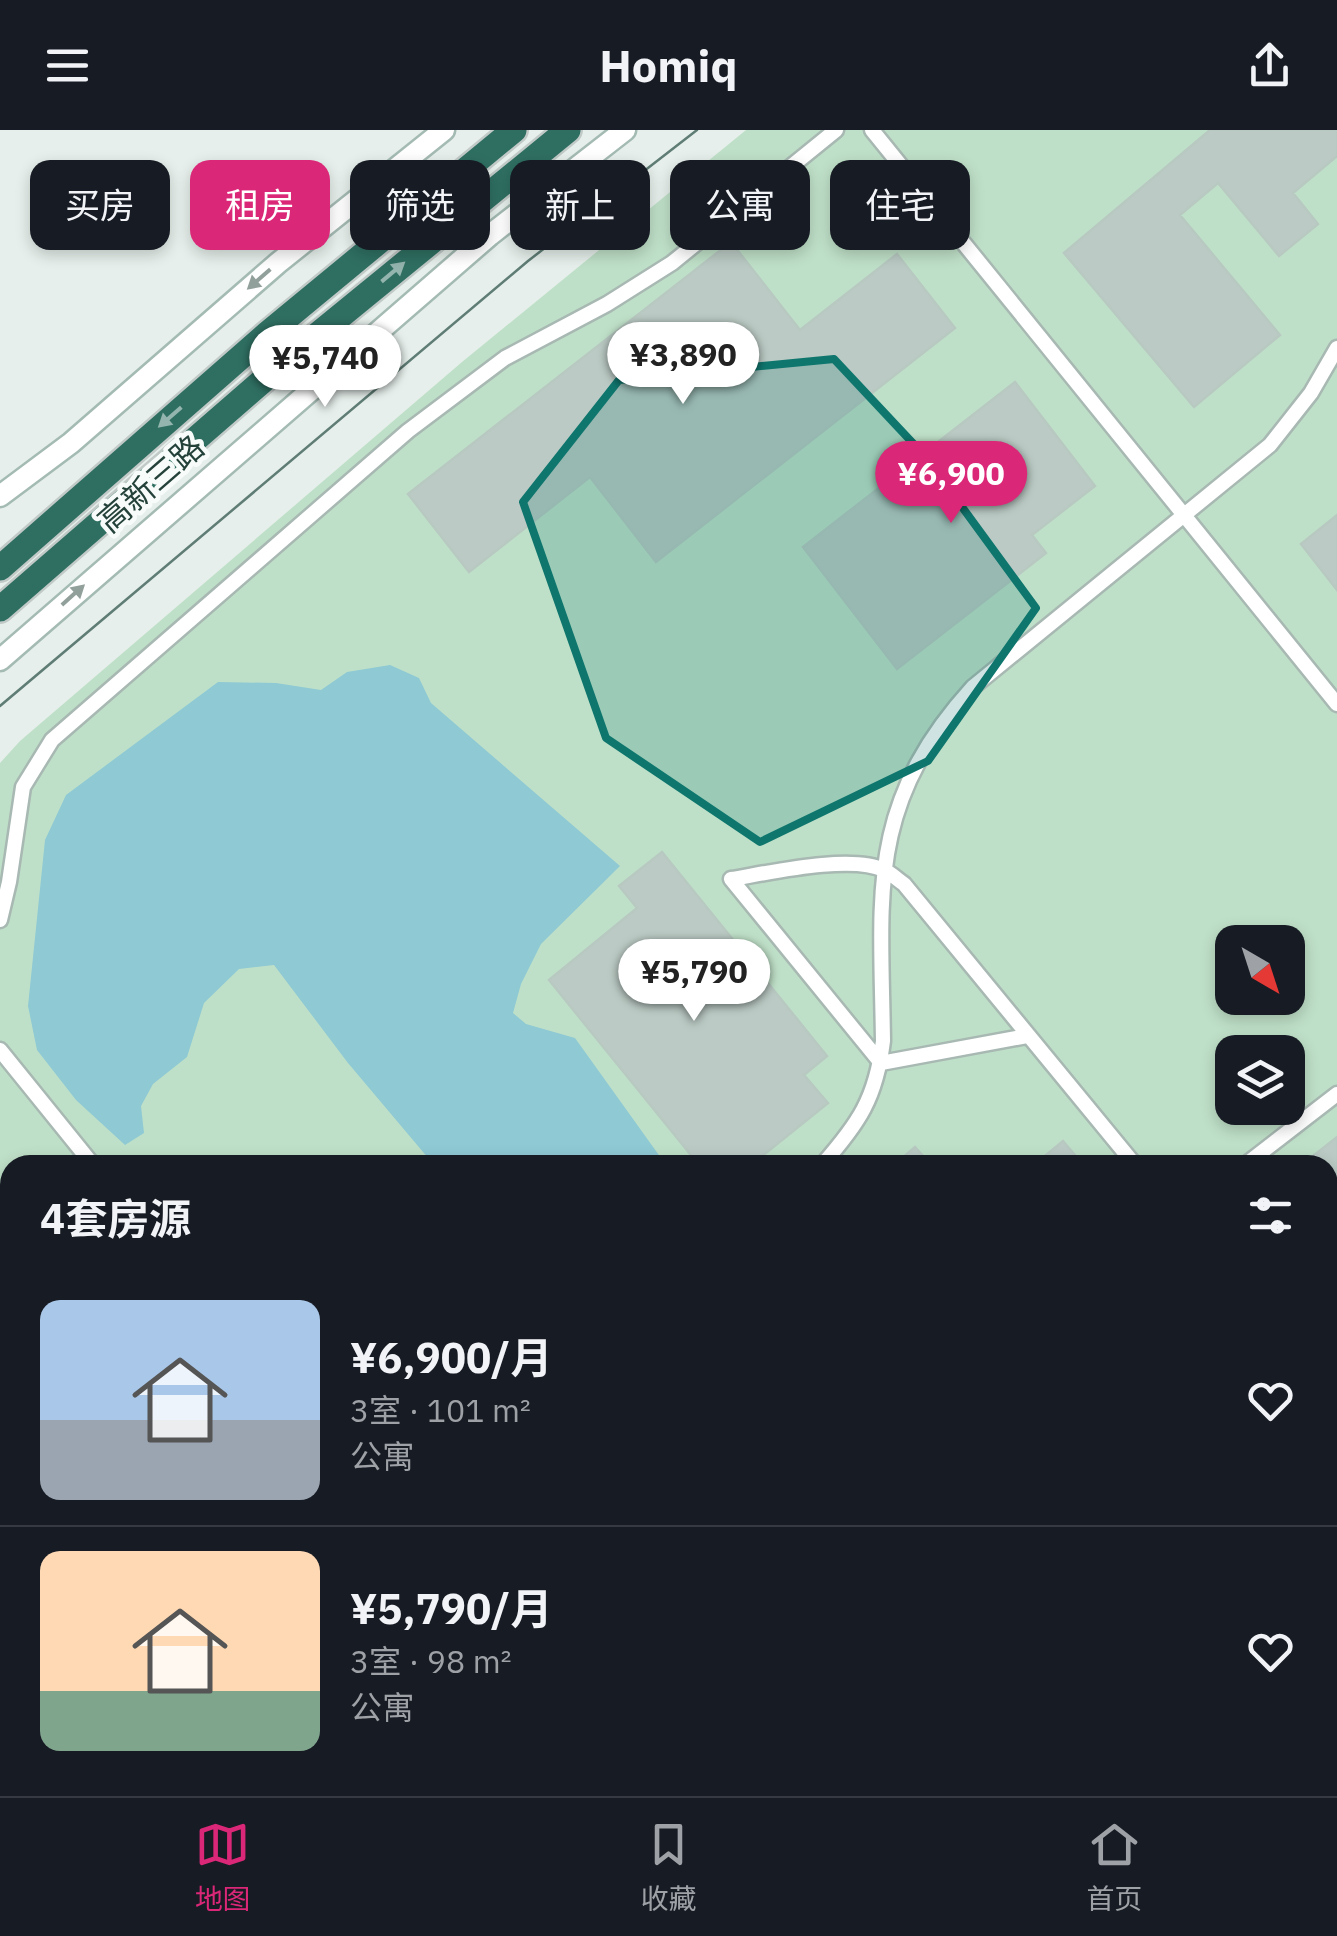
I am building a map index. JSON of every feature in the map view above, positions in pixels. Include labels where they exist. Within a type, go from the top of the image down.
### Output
[{"type":"highway","name":"高新三路","points":[[0,568],[267,334],[514,130]]},
{"type":"highway","name":"高新三路","points":[[0,609],[289,358],[568,130]]},
{"type":"main road","points":[[0,496],[118,404],[278,262],[444,130]]},
{"type":"main road","name":"高新三路","points":[[0,660],[490,235],[625,130]]},
{"type":"main road","points":[[0,485],[27,476]]},
{"type":"street","points":[[0,920],[23,787],[52,740],[408,431],[505,358],[607,304],[672,263],[836,130]]},
{"type":"street","points":[[872,130],[1337,704]]},
{"type":"street","points":[[831,1155],[857,1125],[880,1063],[882,868],[901,799],[943,720],[973,687],[1270,445],[1311,393],[1337,348]]},
{"type":"street","points":[[880,1063],[731,879],[810,866],[856,864],[882,868],[904,884],[1127,1155]]},
{"type":"street","points":[[880,1063],[1027,1036]]},
{"type":"street","points":[[0,1050],[86,1155]]},
{"type":"street","points":[[1258,1155],[1337,1094]]},
{"type":"highlighted area","points":[[834,359],[924,455],[1036,608],[928,761],[760,842],[606,738],[523,502],[619,380]]},
{"type":"green space","points":[[746,130],[1337,130],[1337,1155],[0,1155],[0,763],[20,741],[462,362],[599,250],[650,250],[650,208],[670,192],[670,250],[810,250],[810,160],[709,160]]},
{"type":"water","points":[[390,665],[419,678],[431,703],[620,866],[541,944],[521,984],[513,1013],[526,1024],[575,1038],[659,1155],[426,1155],[348,1063],[274,965],[239,969],[204,1003],[187,1057],[153,1084],[141,1106],[144,1133],[125,1145],[76,1100],[37,1050],[28,1006],[45,840],[66,795],[218,682],[276,683],[321,690],[347,672]]},
{"type":"building","points":[[1210,130],[1337,130],[1337,156],[1293,193],[1318,224],[1279,256],[1218,183],[1180,215],[1280,335],[1194,407],[1064,253]]},
{"type":"building","points":[[721,250],[737,250],[800,330],[897,254],[955,328],[656,562],[590,477],[469,572],[408,494]]},
{"type":"building","points":[[1015,382],[1095,486],[1032,535],[1046,553],[897,669],[803,547]]},
{"type":"building","points":[[1337,515],[1337,590],[1301,544]]},
{"type":"building","points":[[662,852],[827,1056],[804,1075],[828,1103],[763,1155],[691,1155],[549,980],[637,908],[619,886]]},
{"type":"building","points":[[1337,1137],[1337,1155],[1314,1155]]},
{"type":"building","points":[[1063,1141],[1075,1155],[1046,1155]]},
{"type":"building","points":[[915,1147],[922,1155],[906,1155]]},
{"type":"tram line","points":[[0,706],[528,261],[697,130]]}]
